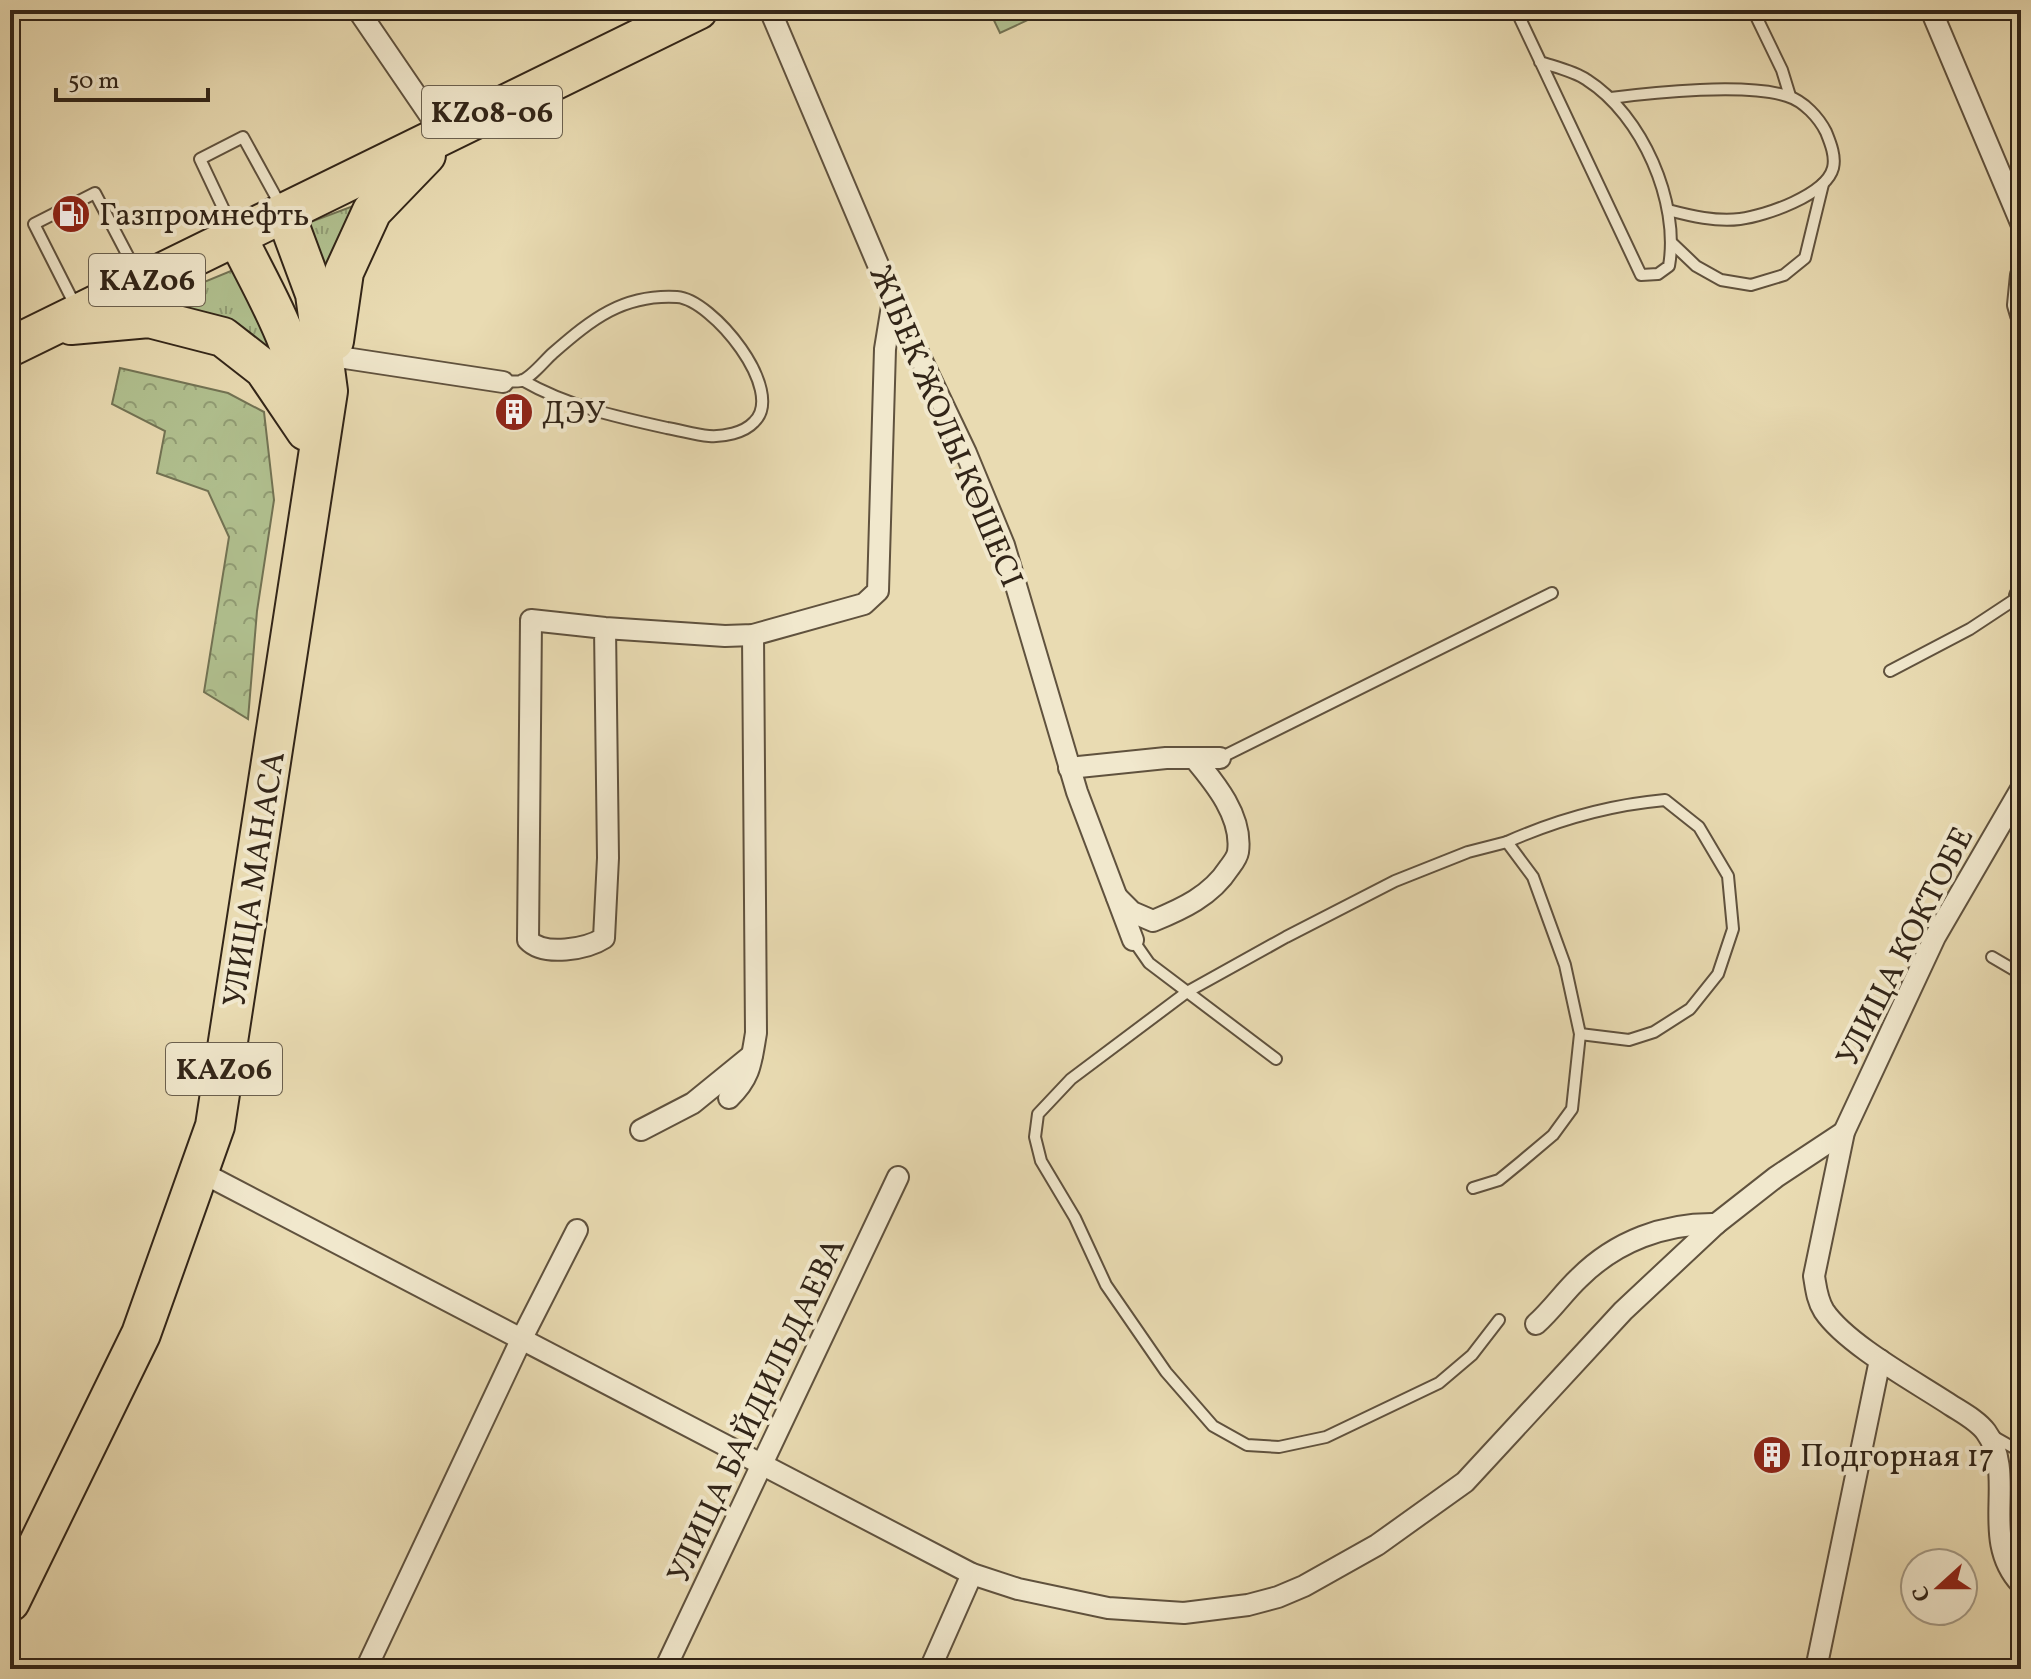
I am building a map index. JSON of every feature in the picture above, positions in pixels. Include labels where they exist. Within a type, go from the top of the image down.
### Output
[{"type":"highway","name":"KZ08-06","points":[[285,213],[698,10]]},
{"type":"highway","name":"KZ08-06","points":[[330,374],[344,272],[372,211],[444,136]]},
{"type":"highway","name":"KAZ06","points":[[10,347],[285,213],[315,294],[330,374],[311,500]]},
{"type":"highway","name":"KAZ06","points":[[237,237],[293,350],[304,392],[311,500]]},
{"type":"highway","name":"KAZ06","points":[[65,320],[149,318],[223,337],[264,369],[306,431]]},
{"type":"highway","name":"УЛИЦА МАНАСА","points":[[10,1602],[141,1334],[215,1126],[311,500]]},
{"type":"street","points":[[358,10],[444,136]]},
{"type":"street","name":"ЖІБЕК ЖОЛЫ КӨШЕСІ","points":[[770,10],[893,300],[966,453],[1004,545],[1069,768],[1133,940]]},
{"type":"street","points":[[1931,10],[2021,223]]},
{"type":"street","points":[[2021,275],[2018,305],[2021,315]]},
{"type":"street","points":[[605,628],[608,858],[604,938],[590,946],[545,949],[533,946],[528,940],[531,620],[605,628],[753,635],[864,604],[878,591],[885,349],[893,300]]},
{"type":"street","points":[[330,374],[512,381]]},
{"type":"street","points":[[729,1098],[743,1084],[752,1055],[757,987],[753,635]]},
{"type":"street","points":[[1069,768],[1166,758],[1220,758]]},
{"type":"street","points":[[1116,896],[1132,912],[1153,921],[1183,909],[1219,883],[1238,854],[1235,822],[1215,783],[1194,758]]},
{"type":"street","name":"УЛИЦА КОКТОБЕ","points":[[1986,1432],[1960,1411],[1880,1360],[1825,1313],[1817,1296],[1814,1276],[1844,1132],[1935,937],[2021,789]]},
{"type":"street","points":[[641,1130],[693,1103],[752,1055]]},
{"type":"street","points":[[199,1171],[972,1574],[1018,1589],[1108,1608],[1184,1613],[1248,1605],[1304,1586],[1377,1545],[1465,1482],[1623,1311],[1716,1224],[1776,1177],[1844,1132]]},
{"type":"street","name":"УЛИЦА БАЙДИЛЬДАЕВА","points":[[665,1669],[898,1177]]},
{"type":"street","points":[[1536,1324],[1579,1277],[1609,1253],[1649,1233],[1687,1223],[1716,1224]]},
{"type":"street","points":[[366,1669],[522,1338],[577,1230]]},
{"type":"street","points":[[1816,1669],[1880,1360]]},
{"type":"street","points":[[1986,1432],[1997,1457],[2000,1484],[1997,1523],[2002,1546],[2011,1571],[2021,1584]]},
{"type":"street","points":[[930,1669],[972,1574]]},
{"type":"lane","points":[[1516,10],[1540,62],[1641,275],[1658,274],[1669,266],[1673,244],[1668,210],[1650,158],[1634,125],[1611,98],[1585,78],[1540,62]]},
{"type":"lane","points":[[1753,10],[1782,70],[1790,96]]},
{"type":"lane","points":[[1611,98],[1728,90],[1790,96],[1819,118],[1832,147],[1833,168],[1823,184],[1805,258],[1784,275],[1751,285],[1721,280],[1696,266],[1673,244]]},
{"type":"lane","points":[[237,237],[200,159],[243,137],[285,213]]},
{"type":"lane","points":[[1668,210],[1697,218],[1739,219],[1798,200],[1823,184]]},
{"type":"lane","points":[[65,320],[34,224],[95,193],[142,282]]},
{"type":"lane","points":[[682,297],[710,314],[744,351],[759,384],[763,404],[756,421],[738,432],[710,437],[614,416],[512,381],[608,310],[646,298],[682,297]]},
{"type":"lane","points":[[1220,758],[1552,593]]},
{"type":"lane","points":[[1890,671],[1970,629],[2020,596]]},
{"type":"lane","points":[[1499,1320],[1472,1355],[1439,1383],[1326,1437],[1279,1447],[1247,1445],[1213,1426],[1166,1372],[1106,1285],[1075,1218],[1041,1161],[1035,1137],[1038,1114],[1071,1079],[1187,992],[1395,881],[1468,852],[1507,842],[1541,827],[1604,808],[1665,800],[1699,827],[1728,876],[1733,929],[1718,974],[1690,1009],[1654,1032],[1629,1040],[1580,1034]]},
{"type":"lane","points":[[1473,1188],[1499,1180],[1553,1135],[1572,1109],[1580,1034],[1565,965],[1533,877],[1507,842]]},
{"type":"lane","points":[[1133,940],[1149,963],[1276,1059]]},
{"type":"lane","points":[[1992,957],[2021,974]]},
{"type":"lane","points":[[1986,1432],[2021,1452]]},
{"type":"green space","points":[[989,10],[1049,10],[1000,33]]},
{"type":"green space","points":[[364,202],[326,292],[305,224]]},
{"type":"green space","points":[[238,268],[282,377],[141,308]]},
{"type":"green space","points":[[120,368],[228,393],[264,412],[274,500],[257,611],[248,719],[204,692],[229,537],[208,491],[157,473],[165,431],[112,404]]},
{"type":"place","name":"Газпромнефть","points":[[71,214]]},
{"type":"place","name":"ДЭУ","points":[[514,412]]},
{"type":"place","name":"Подгорная 17","points":[[1772,1455]]}]
